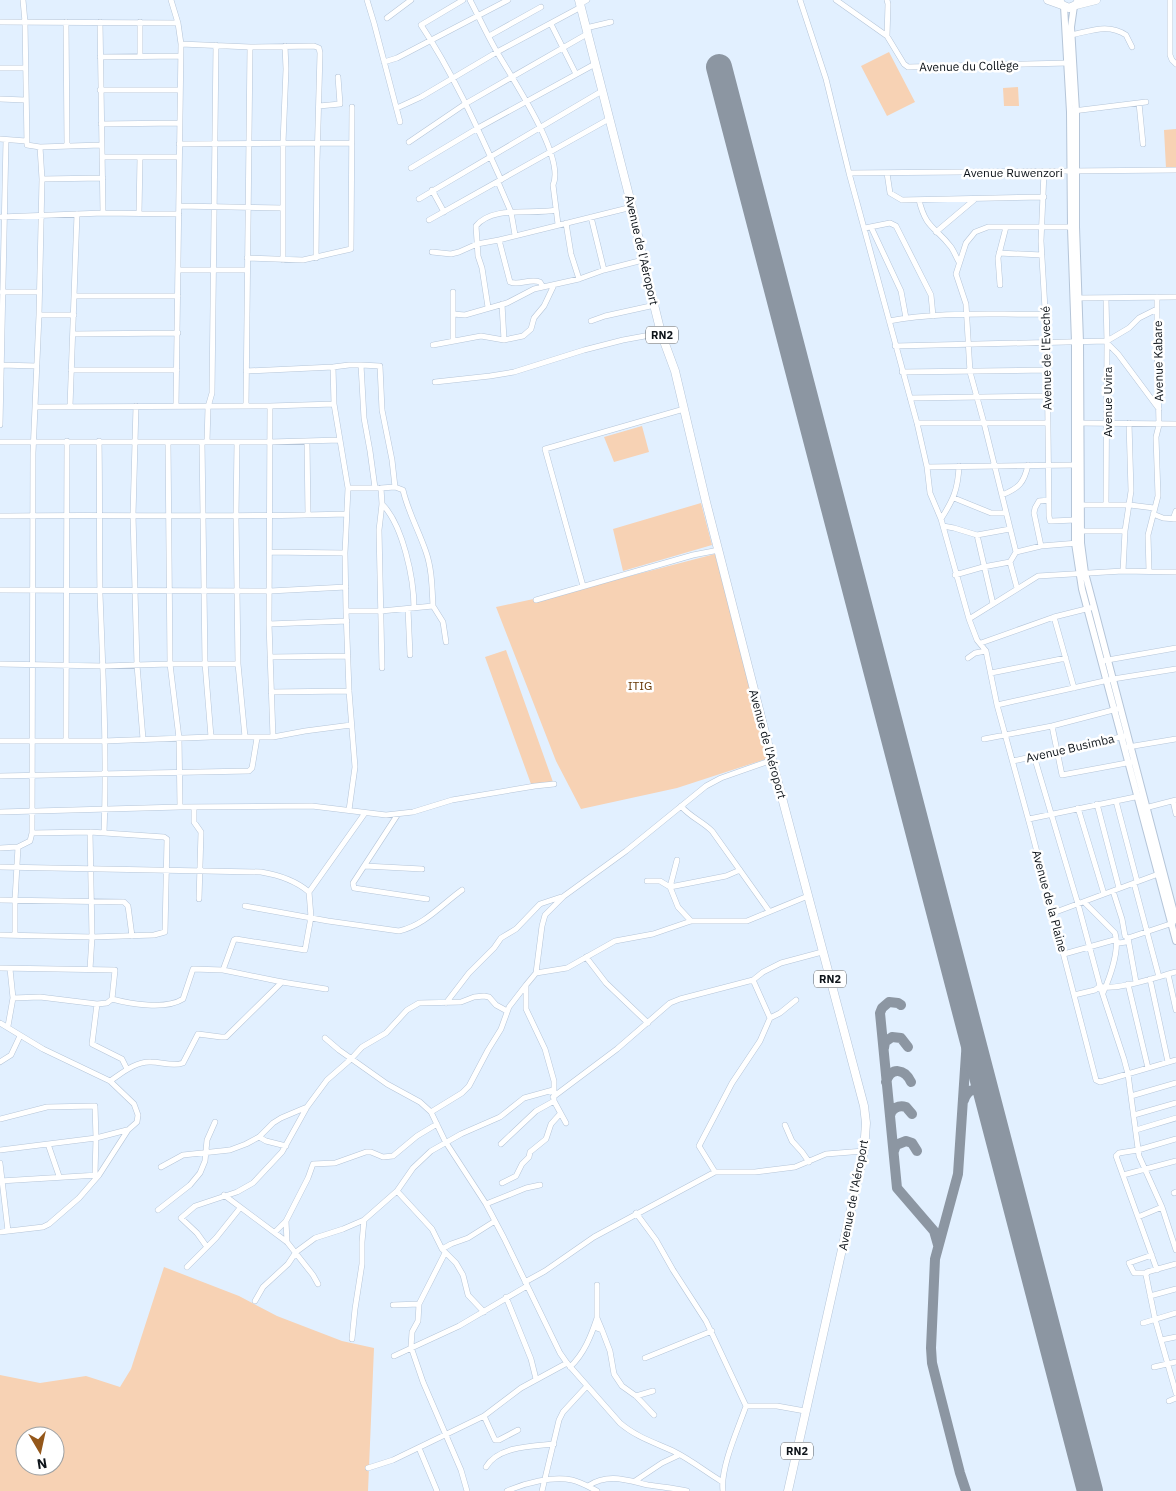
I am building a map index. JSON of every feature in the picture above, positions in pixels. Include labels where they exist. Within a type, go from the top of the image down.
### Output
[{"type":"highway","points":[[1048,0],[1062,4],[1076,4],[1096,0]]},
{"type":"highway","name":"Avenue de l'Aéroport","points":[[582,3],[587,31],[632,207],[654,305],[675,371],[772,760],[864,1106],[866,1123],[864,1151],[788,1491]]},
{"type":"main road","points":[[1062,4],[1073,111]]},
{"type":"main road","points":[[1076,4],[1072,35],[1074,227],[1078,342],[1077,506],[1081,531],[1078,543]]},
{"type":"main road","points":[[1077,506],[1074,520],[1082,574],[1174,922],[1176,941]]},
{"type":"street","points":[[23,0],[25,22],[26,141],[29,146],[101,145]]},
{"type":"street","points":[[171,0],[178,23],[180,44],[176,406]]},
{"type":"street","points":[[366,0],[374,23],[400,122]]},
{"type":"street","points":[[387,18],[410,0]]},
{"type":"street","points":[[463,0],[421,25],[478,128],[511,212],[515,234]]},
{"type":"street","points":[[470,0],[497,52],[540,126],[550,153],[555,175],[553,185],[558,224]]},
{"type":"street","points":[[384,62],[397,58],[508,0]]},
{"type":"street","name":"Avenue de la Plaine","points":[[800,0],[826,79],[895,346],[917,423],[927,467],[930,493],[943,526],[955,575],[969,619],[977,640],[986,651],[997,704],[1097,1081],[1100,1082],[1176,1060]]},
{"type":"street","points":[[836,0],[887,36]]},
{"type":"street","points":[[887,0],[887,36]]},
{"type":"street","points":[[1170,0],[1170,55],[1176,64]]},
{"type":"street","points":[[396,108],[422,97],[497,52],[550,24],[582,3]]},
{"type":"street","points":[[489,36],[541,7]]},
{"type":"street","points":[[0,22],[178,23]]},
{"type":"street","points":[[66,22],[67,145]]},
{"type":"street","points":[[100,22],[103,213]]},
{"type":"street","points":[[140,22],[140,56]]},
{"type":"street","points":[[409,142],[465,104],[563,48],[587,31],[611,22]]},
{"type":"street","points":[[550,24],[576,74]]},
{"type":"street","points":[[1072,35],[1100,28],[1108,28],[1126,35],[1132,46]]},
{"type":"street","name":"Avenue du Collège","points":[[887,36],[904,64],[908,67],[1068,63]]},
{"type":"street","points":[[180,44],[250,47],[314,46],[318,48],[320,53],[316,258]]},
{"type":"street","points":[[211,737],[205,664],[203,516],[204,442],[208,406],[212,393],[216,45]]},
{"type":"street","points":[[283,260],[285,46]]},
{"type":"street","points":[[246,406],[250,47]]},
{"type":"street","points":[[100,57],[180,56]]},
{"type":"street","points":[[411,168],[478,128],[595,64]]},
{"type":"street","points":[[0,68],[25,68]]},
{"type":"street","points":[[319,106],[340,104],[338,77]]},
{"type":"street","points":[[100,90],[180,90]]},
{"type":"street","points":[[419,199],[602,91]]},
{"type":"street","points":[[0,99],[25,100]]},
{"type":"street","points":[[1073,111],[1146,102]]},
{"type":"street","points":[[1139,103],[1143,144]]},
{"type":"street","points":[[247,258],[283,260],[316,258],[351,249],[352,106]]},
{"type":"street","points":[[428,220],[609,119]]},
{"type":"street","points":[[101,124],[179,123]]},
{"type":"street","points":[[0,425],[3,140],[26,141]]},
{"type":"street","points":[[179,144],[352,143]]},
{"type":"street","points":[[0,848],[18,847],[30,841],[32,833],[32,590],[34,442],[42,179],[40,146]]},
{"type":"street","points":[[102,157],[179,157]]},
{"type":"street","points":[[139,213],[140,157]]},
{"type":"street","name":"Avenue Ruwenzori","points":[[850,173],[1176,170]]},
{"type":"street","name":"Avenue de l'Eveché","points":[[1044,172],[1042,255],[1047,343],[1050,521],[1074,520]]},
{"type":"street","points":[[888,173],[888,190],[892,195],[902,200],[1044,197]]},
{"type":"street","points":[[42,179],[103,178]]},
{"type":"street","points":[[432,190],[444,212]]},
{"type":"street","points":[[936,232],[974,199]]},
{"type":"street","points":[[919,200],[925,220],[951,247],[959,262]]},
{"type":"street","points":[[179,206],[283,208]]},
{"type":"street","points":[[432,252],[451,254],[464,251],[477,244],[499,240],[515,234],[632,207]]},
{"type":"street","points":[[488,307],[486,288],[478,256],[476,226],[486,218],[511,212],[535,213],[556,210]]},
{"type":"street","points":[[2,217],[103,213],[179,214]]},
{"type":"street","points":[[70,406],[77,214]]},
{"type":"street","points":[[591,217],[604,270]]},
{"type":"street","points":[[566,223],[571,254],[579,279]]},
{"type":"street","points":[[865,228],[890,223],[896,226],[931,295],[933,316]]},
{"type":"street","points":[[871,227],[901,291],[906,318]]},
{"type":"street","points":[[1000,285],[999,253],[1006,227]]},
{"type":"street","points":[[1016,552],[970,372],[967,316],[964,295],[956,277],[956,270],[964,246],[970,237],[982,228],[1074,227]]},
{"type":"street","points":[[499,240],[510,282],[514,284],[538,281],[543,287]]},
{"type":"street","points":[[951,247],[964,246]]},
{"type":"street","points":[[999,253],[1042,255]]},
{"type":"street","points":[[453,314],[464,315],[502,304],[543,287],[579,279],[604,270],[643,260]]},
{"type":"street","points":[[178,270],[247,270]]},
{"type":"street","points":[[433,345],[482,336],[504,340],[523,336],[529,331],[534,318],[544,306],[554,285]]},
{"type":"street","points":[[2,292],[39,292]]},
{"type":"street","points":[[453,292],[453,340]]},
{"type":"street","points":[[75,296],[178,296]]},
{"type":"street","name":"Avenue Kabare","points":[[1149,571],[1148,542],[1153,511],[1158,496],[1156,437],[1159,424],[1158,297]]},
{"type":"street","points":[[1077,298],[1176,297]]},
{"type":"street","name":"Avenue Uvira","points":[[1106,299],[1106,505]]},
{"type":"street","points":[[502,304],[504,340]]},
{"type":"street","points":[[591,321],[654,305]]},
{"type":"street","points":[[895,346],[1107,342],[1128,328],[1138,318],[1157,309]]},
{"type":"street","points":[[889,321],[933,316],[1046,314]]},
{"type":"street","points":[[39,315],[74,315]]},
{"type":"street","points":[[435,382],[514,372],[623,340],[662,332]]},
{"type":"street","points":[[73,334],[178,333]]},
{"type":"street","points":[[1107,342],[1158,409]]},
{"type":"street","points":[[1,365],[37,366]]},
{"type":"street","points":[[246,371],[349,365],[380,366],[382,410],[392,460],[394,487]]},
{"type":"street","points":[[361,365],[364,418],[382,504],[379,530],[382,668]]},
{"type":"street","points":[[333,367],[334,404],[348,488],[345,553],[346,611],[349,691],[355,766],[349,810]]},
{"type":"street","points":[[72,370],[177,370]]},
{"type":"street","points":[[902,372],[1047,370]]},
{"type":"street","points":[[910,398],[1047,396]]},
{"type":"street","points":[[35,407],[334,404]]},
{"type":"street","points":[[136,406],[135,591],[137,665],[143,739]]},
{"type":"street","points":[[270,406],[269,552],[273,737]]},
{"type":"street","points":[[583,586],[545,449],[684,409]]},
{"type":"street","points":[[917,423],[1047,422]]},
{"type":"street","points":[[1123,572],[1125,530],[1130,505],[1131,486],[1129,422]]},
{"type":"street","points":[[1077,423],[1129,422],[1176,424]]},
{"type":"street","points":[[0,442],[270,442],[340,440]]},
{"type":"street","points":[[66,741],[67,441]]},
{"type":"street","points":[[307,441],[308,515]]},
{"type":"street","points":[[99,442],[100,590],[106,774],[104,833]]},
{"type":"street","points":[[168,442],[170,664],[179,738],[180,807]]},
{"type":"street","points":[[237,442],[236,591],[238,664],[245,737]]},
{"type":"street","points":[[927,467],[1077,464]]},
{"type":"street","points":[[1002,495],[1013,490],[1023,481],[1028,465]]},
{"type":"street","points":[[941,520],[954,498],[958,485],[960,466]]},
{"type":"street","points":[[348,488],[394,487],[403,490],[408,510],[426,552],[434,606],[443,622],[446,642]]},
{"type":"street","points":[[954,498],[990,513],[1006,513]]},
{"type":"street","points":[[1041,546],[1034,513],[1039,501],[1049,500]]},
{"type":"street","points":[[382,504],[393,519],[411,572],[414,591],[411,608],[410,655]]},
{"type":"street","points":[[1077,506],[1130,505],[1153,511],[1163,518],[1175,520],[1176,511]]},
{"type":"street","points":[[0,516],[168,515],[270,517],[346,514]]},
{"type":"street","points":[[943,526],[977,535],[1010,529]]},
{"type":"street","points":[[1081,531],[1125,530]]},
{"type":"street","points":[[977,535],[993,604]]},
{"type":"street","points":[[1017,588],[1010,562],[1016,552],[1041,546],[1078,543]]},
{"type":"street","points":[[536,600],[693,555],[719,550]]},
{"type":"street","points":[[269,552],[345,553]]},
{"type":"street","points":[[955,575],[1010,562]]},
{"type":"street","points":[[969,619],[1038,576],[1149,571],[1176,572]]},
{"type":"street","points":[[0,590],[270,591],[346,587]]},
{"type":"street","points":[[346,611],[381,611],[434,606]]},
{"type":"street","points":[[981,643],[1054,617],[1091,607]]},
{"type":"street","points":[[1054,617],[1074,688]]},
{"type":"street","points":[[270,624],[347,621]]},
{"type":"street","points":[[1105,660],[1176,648]]},
{"type":"street","points":[[968,658],[975,653],[986,651]]},
{"type":"street","points":[[270,657],[348,656]]},
{"type":"street","points":[[991,673],[1066,658]]},
{"type":"street","points":[[0,664],[103,666],[238,664]]},
{"type":"street","points":[[997,704],[1110,679],[1176,669]]},
{"type":"street","points":[[271,692],[349,691]]},
{"type":"street","points":[[984,739],[1052,726],[1118,709]]},
{"type":"street","points":[[0,741],[104,741],[211,737],[257,738],[351,725]]},
{"type":"street","points":[[1052,726],[1064,776],[1132,762]]},
{"type":"street","name":"Avenue Busimba","points":[[1013,761],[1125,736]]},
{"type":"street","points":[[0,776],[252,770],[257,738]]},
{"type":"street","points":[[1128,747],[1176,738]]},
{"type":"street","points":[[1034,756],[1128,1074],[1138,1150],[1162,1207],[1176,1250]]},
{"type":"street","points":[[432,1112],[462,1093],[469,1086],[501,1029],[508,1011],[536,973],[545,915],[564,896],[626,851],[713,782],[772,760]]},
{"type":"street","points":[[0,812],[180,807],[312,806],[386,815],[413,812],[452,800],[554,784]]},
{"type":"street","points":[[1029,819],[1141,796]]},
{"type":"street","points":[[1143,808],[1174,800],[1176,814]]},
{"type":"street","points":[[1116,801],[1159,977]]},
{"type":"street","points":[[1097,804],[1136,982]]},
{"type":"street","points":[[681,806],[689,816],[701,821],[712,831],[769,911]]},
{"type":"street","points":[[194,807],[194,822],[200,832],[199,899]]},
{"type":"street","points":[[1078,808],[1104,894]]},
{"type":"street","points":[[223,970],[236,939],[305,950],[310,917],[309,892],[365,813]]},
{"type":"street","points":[[398,814],[353,883],[354,888],[427,898]]},
{"type":"street","points":[[0,935],[92,937],[132,936],[165,932],[168,841],[166,838],[90,832],[32,833]]},
{"type":"street","points":[[90,832],[92,937],[90,969]]},
{"type":"street","points":[[15,935],[18,847]]},
{"type":"street","points":[[677,860],[670,887],[678,907],[691,920]]},
{"type":"street","points":[[365,866],[422,869]]},
{"type":"street","points":[[0,867],[261,872],[275,874],[300,885],[309,892]]},
{"type":"street","points":[[647,880],[660,881],[670,887],[726,876],[740,870]]},
{"type":"street","points":[[1053,912],[1161,873]]},
{"type":"street","points":[[245,906],[389,931],[399,931],[407,929],[433,914],[462,890]]},
{"type":"street","points":[[446,1003],[469,973],[494,948],[501,938],[516,929],[540,904],[564,896]]},
{"type":"street","points":[[536,973],[567,968],[615,941],[653,934],[691,920],[751,920],[808,896]]},
{"type":"street","points":[[0,900],[124,902],[127,904],[132,936]]},
{"type":"street","points":[[1084,902],[1115,933],[1117,939],[1117,946],[1102,989]]},
{"type":"street","points":[[1064,954],[1117,939],[1118,936],[1127,937],[1147,932],[1174,922]]},
{"type":"street","points":[[500,1144],[536,1111],[603,1060],[674,1001],[753,980],[763,972],[781,964],[822,952]]},
{"type":"street","points":[[586,957],[606,983],[648,1023]]},
{"type":"street","points":[[0,968],[115,970],[112,999],[107,1003],[97,1004],[61,998],[13,998]]},
{"type":"street","points":[[8,1026],[13,998],[10,969]]},
{"type":"street","points":[[112,999],[131,1004],[176,1003],[183,999],[192,969],[223,970],[326,989]]},
{"type":"street","points":[[1074,995],[1150,980],[1176,972]]},
{"type":"street","points":[[1168,974],[1176,1010]]},
{"type":"street","points":[[753,980],[770,1018]]},
{"type":"street","points":[[1150,980],[1168,1062]]},
{"type":"street","points":[[110,1081],[127,1070],[146,1062],[177,1065],[183,1063],[198,1034],[221,1038],[226,1037],[282,982]]},
{"type":"street","points":[[1128,984],[1148,1068]]},
{"type":"street","points":[[526,985],[526,1009],[546,1049],[554,1081],[554,1099],[566,1124]]},
{"type":"street","points":[[206,1247],[197,1233],[181,1218],[195,1206],[237,1192],[253,1184],[286,1146],[307,1107],[327,1080],[362,1047],[386,1033],[407,1010],[419,1003],[461,1002],[474,997],[484,996],[508,1011]]},
{"type":"street","points":[[715,1172],[699,1146],[732,1082],[760,1041],[770,1018],[780,1013],[796,1000]]},
{"type":"street","points":[[97,1004],[92,1044],[122,1059],[127,1070]]},
{"type":"street","points":[[0,1023],[8,1026],[20,1036],[43,1049],[110,1081],[136,1109],[138,1119],[79,1198],[48,1224],[43,1227],[0,1232]]},
{"type":"street","points":[[0,1062],[11,1055],[20,1036]]},
{"type":"street","points":[[325,1038],[387,1084],[420,1102],[432,1112],[445,1141],[486,1204],[569,1365],[587,1386],[626,1429],[679,1455],[721,1481]]},
{"type":"street","points":[[1131,1096],[1176,1084]]},
{"type":"street","points":[[254,1300],[263,1288],[286,1267],[296,1252],[315,1238],[364,1220],[397,1192],[412,1168],[431,1150],[445,1141],[500,1117],[524,1098],[553,1090]]},
{"type":"street","points":[[1134,1115],[1176,1103]]},
{"type":"street","points":[[0,1119],[47,1107],[92,1105],[96,1108],[97,1175]]},
{"type":"street","points":[[161,1167],[183,1155],[235,1148],[259,1137],[281,1118],[307,1107]]},
{"type":"street","points":[[502,1183],[516,1176],[522,1164],[529,1157],[530,1152],[546,1139],[552,1122],[560,1114]]},
{"type":"street","points":[[1136,1130],[1176,1118]]},
{"type":"street","points":[[158,1210],[177,1197],[197,1178],[204,1165],[207,1140],[214,1122]]},
{"type":"street","points":[[275,1232],[286,1221],[313,1164],[335,1163],[366,1152],[393,1156],[417,1136],[436,1124]]},
{"type":"street","points":[[785,1125],[792,1141],[808,1162]]},
{"type":"street","points":[[0,1150],[96,1138],[128,1130]]},
{"type":"street","points":[[259,1137],[266,1142],[286,1146]]},
{"type":"street","points":[[1157,1270],[1117,1154],[1176,1139]]},
{"type":"street","points":[[48,1144],[59,1176]]},
{"type":"street","points":[[394,1356],[459,1326],[484,1312],[594,1237],[715,1172],[755,1172],[794,1168],[834,1152],[864,1151]]},
{"type":"street","points":[[1123,1175],[1176,1161]]},
{"type":"street","points":[[0,1163],[8,1231]]},
{"type":"street","points":[[2,1181],[97,1175]]},
{"type":"street","points":[[486,1204],[526,1188],[540,1185]]},
{"type":"street","points":[[397,1192],[432,1229],[444,1251],[456,1264],[462,1275],[468,1295],[484,1312]]},
{"type":"street","points":[[224,1195],[287,1242],[318,1284]]},
{"type":"street","points":[[1138,1217],[1162,1207]]},
{"type":"street","points":[[187,1267],[220,1234],[240,1208]]},
{"type":"street","points":[[636,1213],[653,1235],[712,1331],[746,1406],[721,1481],[723,1491]]},
{"type":"street","points":[[352,1339],[354,1309],[362,1264],[364,1220]]},
{"type":"street","points":[[286,1221],[287,1242]]},
{"type":"street","points":[[467,1491],[461,1470],[420,1374],[411,1347],[412,1332],[418,1321],[419,1304],[444,1251],[451,1244],[468,1238],[495,1221]]},
{"type":"street","points":[[1169,1229],[1176,1228]]},
{"type":"street","points":[[1152,1255],[1130,1263],[1134,1273],[1146,1273],[1176,1264]]},
{"type":"street","points":[[1146,1273],[1155,1319],[1175,1389]]},
{"type":"street","points":[[368,1468],[393,1460],[484,1416],[536,1379],[569,1365],[582,1354],[594,1327],[597,1318],[598,1284]]},
{"type":"street","points":[[1150,1296],[1176,1289]]},
{"type":"street","points":[[506,1298],[531,1359],[536,1379]]},
{"type":"street","points":[[393,1305],[419,1304]]},
{"type":"street","points":[[1143,1323],[1176,1313]]},
{"type":"street","points":[[597,1318],[610,1351],[614,1374],[622,1386],[636,1396],[654,1415]]},
{"type":"street","points":[[594,1327],[602,1330]]},
{"type":"street","points":[[645,1358],[712,1331]]},
{"type":"street","points":[[1161,1340],[1176,1337]]},
{"type":"street","points":[[1154,1367],[1176,1362]]},
{"type":"street","points":[[542,1491],[559,1420],[563,1412],[587,1386]]},
{"type":"street","points":[[636,1396],[653,1391]]},
{"type":"street","points":[[1169,1401],[1176,1398]]},
{"type":"street","points":[[746,1406],[777,1406],[805,1411]]},
{"type":"street","points":[[484,1416],[495,1440],[499,1440],[518,1430]]},
{"type":"street","points":[[486,1467],[490,1460],[508,1451],[554,1444]]},
{"type":"street","points":[[419,1448],[437,1491]]},
{"type":"street","points":[[635,1481],[662,1463],[679,1455]]},
{"type":"street","points":[[588,1486],[610,1478],[687,1491]]},
{"type":"street","points":[[507,1491],[530,1482],[567,1479],[597,1491]]},
{"type":"green space","points":[[889,52],[915,102],[887,116],[861,66]]},
{"type":"green space","points":[[1018,87],[1019,106],[1004,106],[1003,88]]},
{"type":"green space","points":[[1176,129],[1176,167],[1166,168],[1164,130]]},
{"type":"green space","points":[[642,426],[649,452],[614,462],[604,437]]},
{"type":"green space","points":[[701,503],[712,545],[623,571],[613,529]]},
{"type":"green space","name":"ITIG","points":[[715,554],[769,758],[677,788],[581,809],[556,761],[496,607],[580,589]]},
{"type":"green space","points":[[506,650],[553,782],[531,784],[485,657]]},
{"type":"green space","points":[[164,1267],[239,1296],[277,1316],[342,1341],[374,1348],[368,1491],[0,1491],[0,1375],[40,1383],[86,1376],[120,1387],[131,1369]]},
{"type":"taxiway","points":[[901,1005],[889,1002],[882,1008],[880,1013],[897,1188],[934,1231],[938,1245]]},
{"type":"taxiway","points":[[966,1491],[932,1363],[931,1348],[935,1259],[958,1174],[968,1024]]},
{"type":"taxiway","points":[[884,1048],[885,1042],[892,1037],[901,1038],[908,1047]]},
{"type":"taxiway","points":[[886,1082],[891,1073],[898,1071],[905,1074],[911,1082]]},
{"type":"taxiway","points":[[964,1100],[968,1093],[974,1090],[981,1091],[987,1096]]},
{"type":"taxiway","points":[[890,1116],[894,1109],[901,1106],[906,1107],[912,1114]]},
{"type":"taxiway","points":[[894,1151],[896,1145],[906,1141],[912,1143],[917,1151]]},
{"type":"runway","points":[[719,67],[1090,1491]]}]
